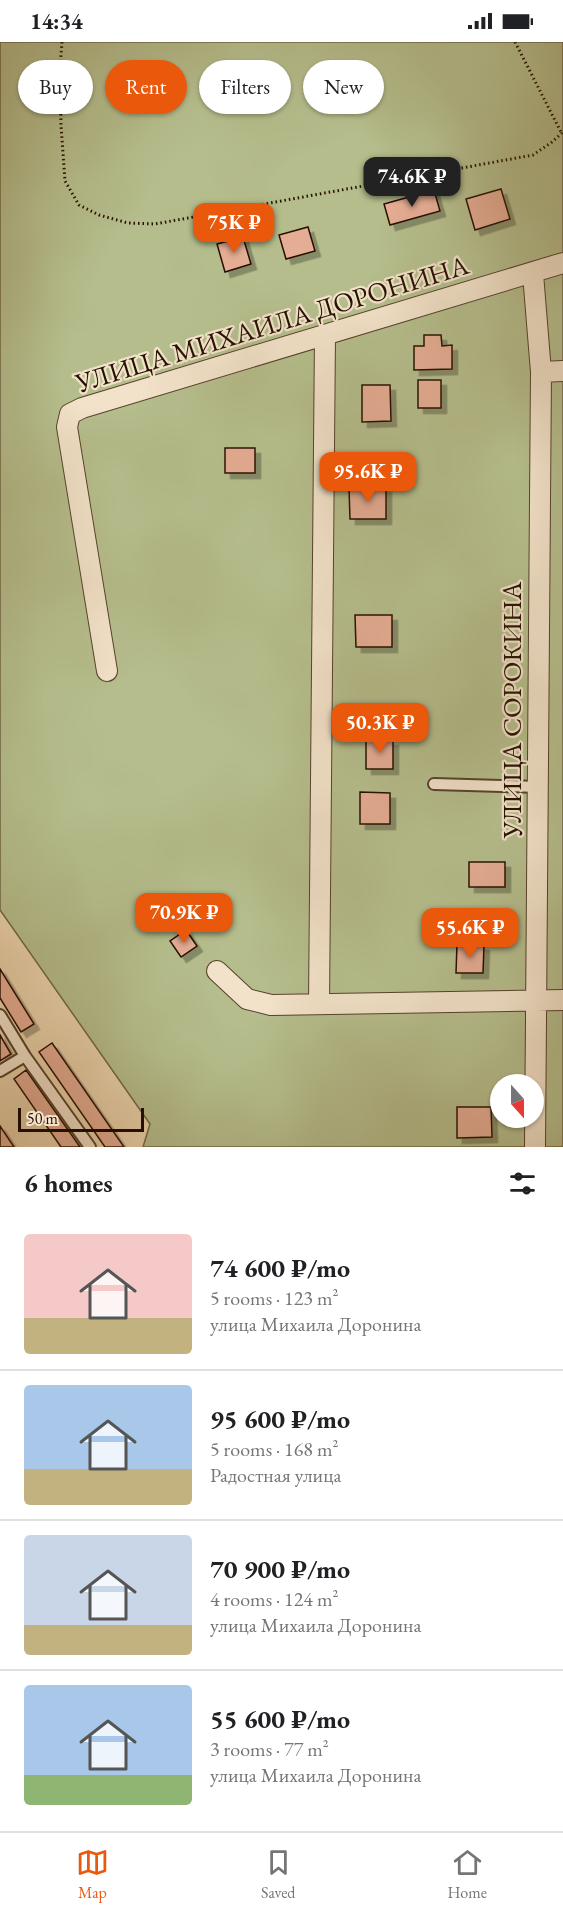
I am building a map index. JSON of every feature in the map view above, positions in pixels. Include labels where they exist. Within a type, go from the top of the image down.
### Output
[{"type":"street","name":"УЛИЦА МИХАИЛА ДОРОНИНА","points":[[108,671],[67,427],[70,414],[82,408],[533,274],[563,263]]},
{"type":"street","name":"УЛИЦА СОРОКИНА","points":[[533,274],[541,372],[538,1000],[535,1147]]},
{"type":"street","points":[[319,1004],[325,335]]},
{"type":"street","points":[[541,372],[563,371]]},
{"type":"street","points":[[217,971],[247,999],[272,1005],[563,1000]]},
{"type":"lane","points":[[434,784],[539,787]]},
{"type":"lane","points":[[0,1015],[25,1056],[90,1147]]},
{"type":"lane","points":[[0,1071],[25,1056]]},
{"type":"path","points":[[62,42],[61,114],[66,181],[79,205],[99,215],[128,223],[154,224],[533,155],[562,132],[515,42]]},
{"type":"green space","points":[[0,42],[563,42],[563,1147],[143,1147],[150,1124],[0,910]]},
{"type":"building","points":[[501,189],[510,219],[475,230],[466,199]]},
{"type":"building","points":[[434,190],[440,211],[390,225],[384,204]]},
{"type":"building","points":[[308,227],[315,251],[286,259],[279,235]]},
{"type":"building","points":[[243,237],[251,264],[225,272],[217,244]]},
{"type":"building","points":[[424,335],[441,335],[442,346],[452,345],[452,369],[414,370],[414,346],[424,346]]},
{"type":"building","points":[[418,380],[441,380],[441,408],[418,408]]},
{"type":"building","points":[[362,385],[390,385],[391,421],[362,422]]},
{"type":"building","points":[[225,448],[255,448],[255,473],[225,473]]},
{"type":"building","points":[[386,487],[386,519],[350,519],[349,488]]},
{"type":"building","points":[[355,615],[392,615],[392,647],[356,647]]},
{"type":"building","points":[[366,740],[393,740],[393,769],[366,769]]},
{"type":"building","points":[[360,792],[390,793],[390,824],[360,824]]},
{"type":"building","points":[[469,862],[505,862],[505,887],[469,887]]},
{"type":"building","points":[[186,930],[197,946],[181,957],[170,941]]},
{"type":"building","points":[[457,944],[484,945],[483,973],[456,973]]},
{"type":"building","points":[[0,969],[34,1024],[21,1032],[0,998]]},
{"type":"building","points":[[0,1035],[11,1054],[0,1061]]},
{"type":"building","points":[[52,1043],[124,1147],[105,1147],[39,1052]]},
{"type":"building","points":[[26,1070],[80,1147],[61,1147],[14,1079]]},
{"type":"building","points":[[457,1107],[490,1107],[492,1137],[457,1138]]},
{"type":"building","points":[[0,1126],[14,1147],[0,1147]]}]
